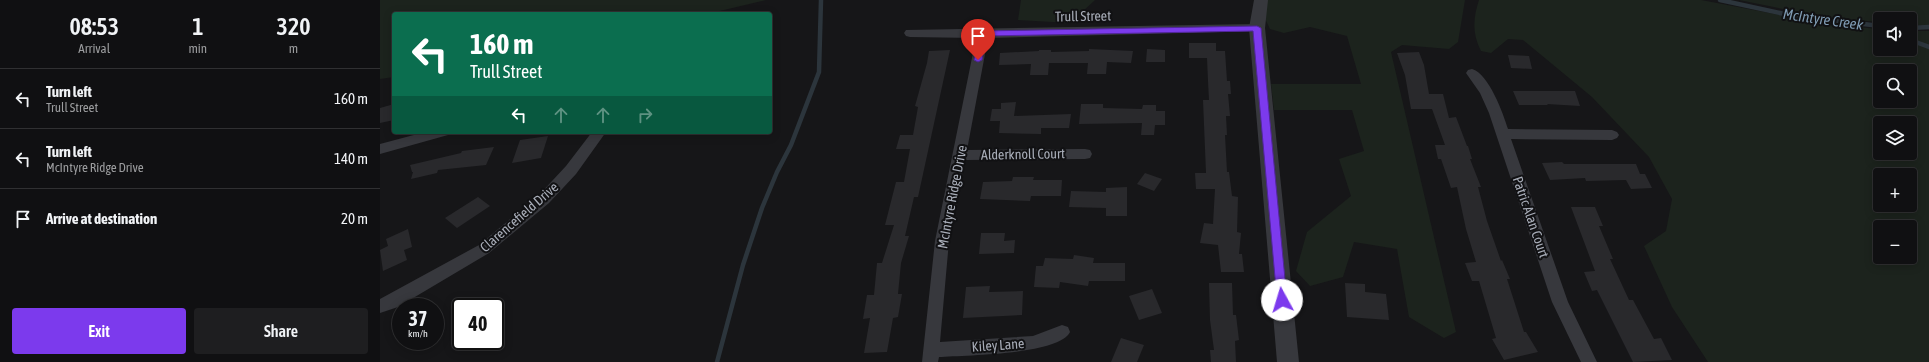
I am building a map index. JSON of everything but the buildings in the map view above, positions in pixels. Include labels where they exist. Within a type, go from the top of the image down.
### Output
[{"type":"street","points":[[1261,0],[1257,28],[1288,362]]},
{"type":"street","name":"Trull Street","points":[[910,33],[983,34],[1257,28]]},
{"type":"street","name":"McIntyre Ridge Drive","points":[[931,356],[942,241],[983,34]]},
{"type":"street","name":"Patric Alan Court","points":[[1472,73],[1486,91],[1503,134],[1560,302],[1589,362]]},
{"type":"street","points":[[380,149],[435,134]]},
{"type":"street","name":"Clarencefield Drive","points":[[380,306],[392,302],[484,249],[544,200],[571,170],[598,134]]},
{"type":"street","points":[[1503,134],[1612,135]]},
{"type":"street","name":"Alderknoll Court","points":[[960,155],[1085,154]]},
{"type":"street","name":"Kiley Lane","points":[[931,356],[1033,343],[1048,339],[1062,332]]},
{"type":"shaded area","points":[[380,0],[766,0],[715,12],[392,12],[392,77],[380,79]]},
{"type":"shaded area","points":[[1021,0],[1095,0],[1070,23],[1018,20]]},
{"type":"shaded area","points":[[1256,0],[1465,0],[1458,42],[1449,49],[1402,45],[1391,52],[1456,332],[1444,338],[1409,317],[1397,249],[1354,242],[1343,277],[1310,286],[1296,271],[1307,232],[1351,196],[1339,159],[1364,151],[1352,110],[1274,110],[1271,84],[1361,84],[1347,36],[1310,27],[1284,33],[1270,29]]},
{"type":"shaded area","points":[[1479,0],[1701,0],[1832,25],[1873,28],[1873,56],[1917,56],[1917,31],[1929,31],[1929,362],[1708,362],[1672,307],[1644,246],[1666,231],[1672,199],[1649,157],[1592,97],[1523,40],[1508,39],[1491,53],[1481,51],[1476,38],[1474,26]]},
{"type":"shaded area","points":[[1739,0],[1929,0],[1929,26],[1917,25],[1917,12],[1873,12],[1873,21],[1828,18]]},
{"type":"waterway","points":[[717,362],[743,265],[762,208],[777,172],[791,145],[819,72],[821,0]]},
{"type":"waterway","name":"McIntyre Creek","points":[[1720,0],[1789,15],[1873,25]]},
{"type":"waterway","name":"McIntyre Creek","points":[[1917,28],[1929,27]]},
{"type":"waterway","points":[[1917,43],[1929,47]]},
{"type":"route","points":[[978,60],[983,34],[1257,28],[1282,300]]}]
